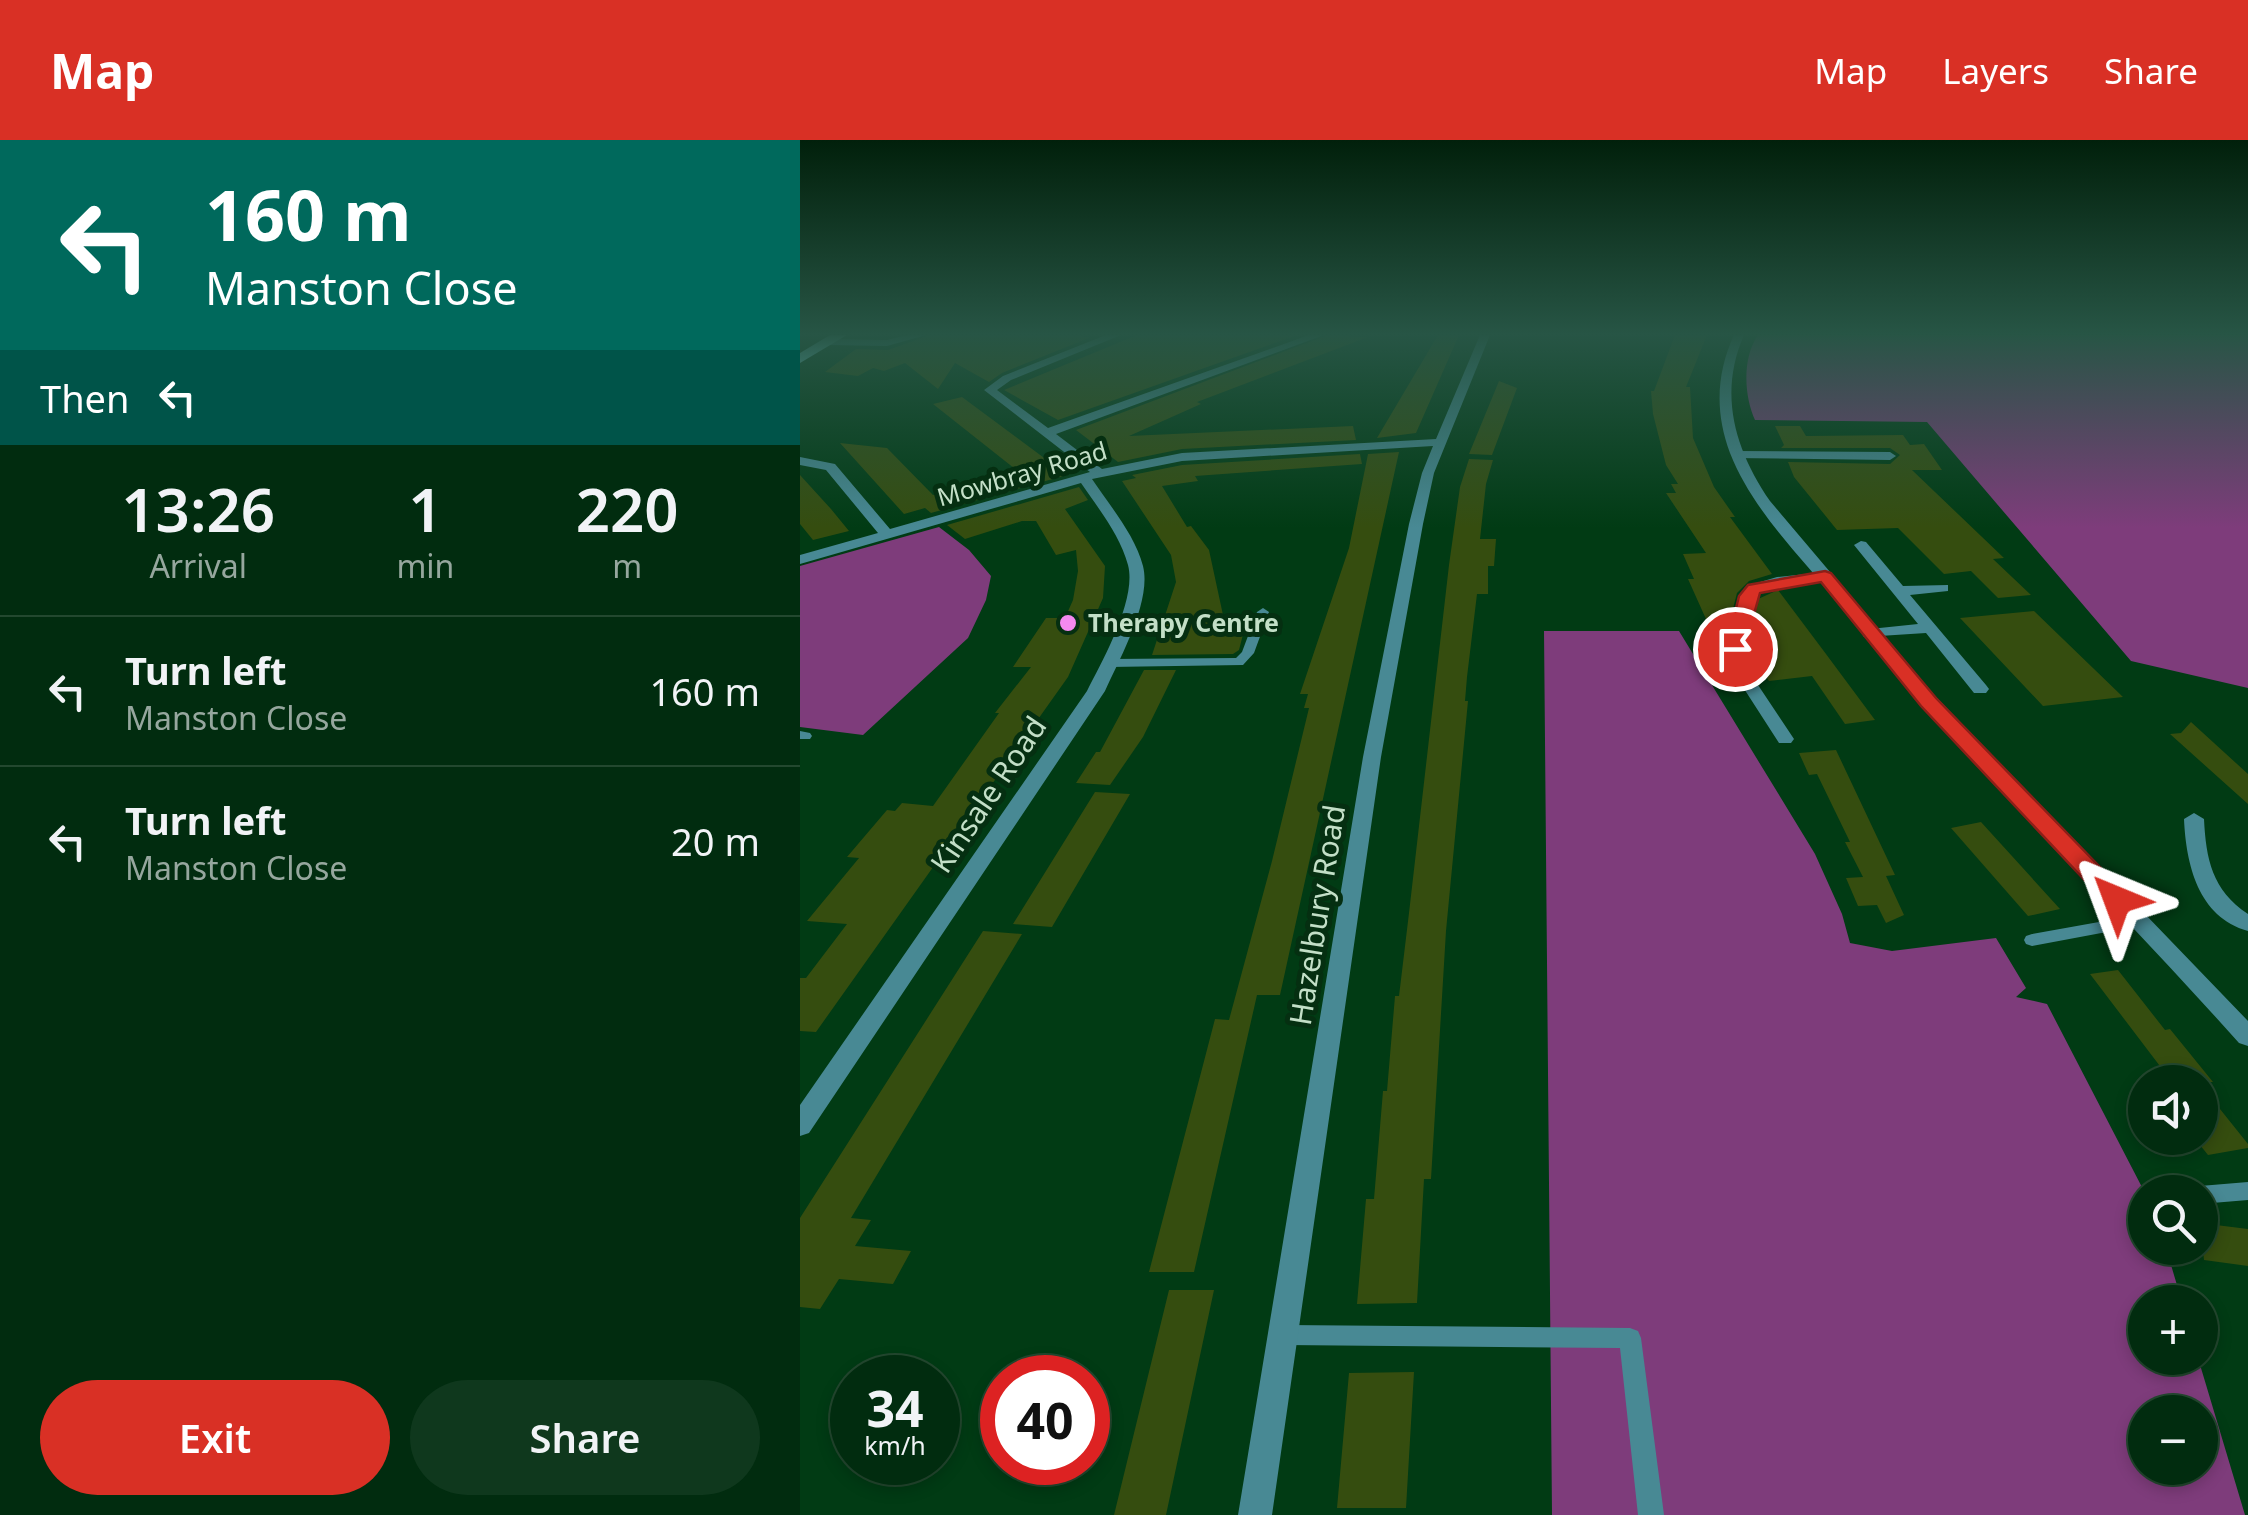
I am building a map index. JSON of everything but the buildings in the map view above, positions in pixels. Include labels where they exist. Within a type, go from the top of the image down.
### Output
[{"type":"street","points":[[1000,399],[1046,433],[1092,476]]},
{"type":"street","points":[[1046,433],[1140,399]]},
{"type":"street","name":"Hazelbury Road","points":[[1255,1515],[1372,756],[1416,524],[1440,442],[1458,399]]},
{"type":"street","points":[[1723,399],[1737,455],[1775,515],[1870,634],[1938,713],[2248,1037]]},
{"type":"street","name":"Mowbray Road","points":[[800,560],[1092,476],[1182,457],[1440,442]]},
{"type":"street","points":[[1737,455],[1890,456]]},
{"type":"street","points":[[800,461],[823,463],[830,468],[888,536]]},
{"type":"street","name":"Kinsale Road","points":[[800,1126],[1065,736],[1109,663],[1133,596],[1137,571],[1092,476]]},
{"type":"street","points":[[1861,545],[1980,690]]},
{"type":"street","points":[[1785,739],[1738,667],[1735,649],[1748,596],[1754,588],[1777,582],[1825,576]]},
{"type":"street","points":[[1900,591],[1943,588]]},
{"type":"street","points":[[1870,634],[1931,628]]},
{"type":"street","points":[[2194,819],[2196,864],[2202,880],[2218,900],[2248,924]]},
{"type":"lane","points":[[1109,663],[1238,662],[1248,652],[1264,612]]},
{"type":"lane","points":[[2032,940],[2138,922]]},
{"type":"lane","points":[[2218,1194],[2248,1191]]},
{"type":"lane","points":[[1285,1335],[1630,1338],[1651,1515]]},
{"type":"shaded area","points":[[2248,399],[2248,688],[2131,661],[1927,422],[1755,420],[1749,400]]},
{"type":"shaded area","points":[[939,527],[969,550],[991,576],[986,600],[968,638],[863,735],[800,727],[800,566]]},
{"type":"shaded area","points":[[1544,631],[1679,631],[1815,854],[1842,914],[1850,943],[1892,951],[1996,938],[2026,988],[2016,997],[2047,1004],[2136,1175],[2128,1175],[2128,1265],[2171,1265],[2177,1285],[2128,1285],[2128,1375],[2203,1375],[2209,1395],[2128,1395],[2128,1485],[2218,1485],[2218,1425],[2245,1515],[1552,1515]]},
{"type":"place","name":"Therapy Centre","points":[[1068,623]]},
{"type":"route","points":[[1735,649],[1748,596],[1754,588],[1825,576],[1928,702],[2117,900]]}]
